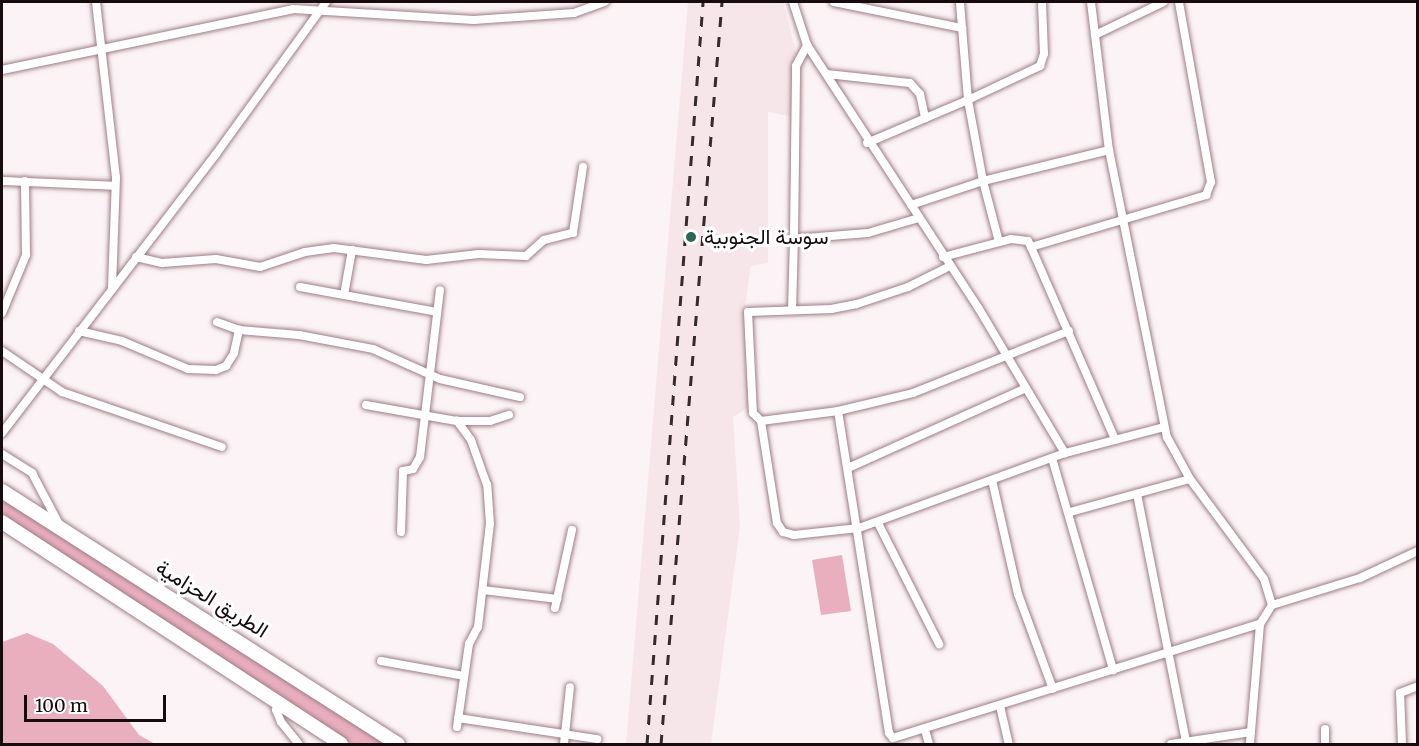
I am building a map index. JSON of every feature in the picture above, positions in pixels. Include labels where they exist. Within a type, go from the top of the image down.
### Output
[{"type":"highway","name":"الطريق الحزامية","points":[[2,491],[398,744]]},
{"type":"highway","points":[[2,522],[341,744]]},
{"type":"street","points":[[96,2],[116,186],[112,287]]},
{"type":"street","points":[[2,70],[232,20],[324,5],[412,18],[474,20],[574,13],[605,2]]},
{"type":"street","points":[[793,2],[807,45],[867,142],[911,205],[948,267],[1006,355],[1065,453]]},
{"type":"street","points":[[834,2],[962,28]]},
{"type":"street","points":[[960,2],[968,100],[983,181],[999,242]]},
{"type":"street","points":[[867,142],[968,100],[1040,66],[1044,54],[1042,2]]},
{"type":"street","points":[[1091,2],[1109,150],[1169,445],[1190,479],[1263,579],[1272,605]]},
{"type":"street","points":[[1095,35],[1164,2]]},
{"type":"street","points":[[1032,247],[1202,199],[1210,187],[1179,2]]},
{"type":"street","points":[[2,432],[216,154],[324,5]]},
{"type":"street","points":[[792,310],[796,66],[807,45]]},
{"type":"street","points":[[827,74],[910,83],[920,94],[925,118]]},
{"type":"street","points":[[911,205],[983,181],[1109,150]]},
{"type":"street","points":[[136,257],[162,263],[216,259],[260,267],[305,252],[334,248],[426,260],[479,254],[526,256],[544,240],[573,233],[583,167]]},
{"type":"street","points":[[2,181],[116,186]]},
{"type":"street","points":[[2,313],[26,255],[25,182]]},
{"type":"street","points":[[794,239],[868,233],[919,218]]},
{"type":"street","points":[[943,257],[999,242],[1021,239],[1032,247],[1115,439]]},
{"type":"street","points":[[345,295],[352,250]]},
{"type":"street","points":[[948,267],[909,287],[857,304],[792,310],[752,310],[747,315],[753,413],[761,421],[780,530],[794,535],[859,528],[878,523],[1065,453],[1164,427]]},
{"type":"street","points":[[300,287],[437,312]]},
{"type":"street","points":[[401,532],[403,471],[417,465],[440,290]]},
{"type":"street","points":[[218,321],[239,330],[299,335],[373,349],[428,373],[475,389],[520,397]]},
{"type":"street","points":[[79,331],[122,341],[188,369],[216,370],[226,366],[234,353],[239,330]]},
{"type":"street","points":[[761,421],[838,411],[913,393],[1069,331]]},
{"type":"street","points":[[2,351],[62,392],[222,447]]},
{"type":"street","points":[[848,468],[1026,388]]},
{"type":"street","points":[[366,405],[457,421],[490,421],[509,415]]},
{"type":"street","points":[[838,411],[859,528],[889,733],[896,738],[1260,624]]},
{"type":"street","points":[[457,421],[471,440],[487,485],[490,524],[478,627],[469,644],[457,722],[597,739]]},
{"type":"street","points":[[2,454],[32,473],[62,529]]},
{"type":"street","points":[[1052,458],[1070,512],[1113,670]]},
{"type":"street","points":[[1070,512],[1190,479]]},
{"type":"street","points":[[992,480],[1017,594],[1053,689]]},
{"type":"street","points":[[1137,494],[1186,742]]},
{"type":"street","points":[[878,523],[939,644]]},
{"type":"street","points":[[555,608],[572,530]]},
{"type":"street","points":[[1250,744],[1260,624],[1272,605],[1360,578],[1418,551]]},
{"type":"street","points":[[483,590],[557,599]]},
{"type":"street","points":[[381,661],[464,676]]},
{"type":"street","points":[[1402,744],[1400,693],[1418,686]]},
{"type":"street","points":[[564,744],[570,687]]},
{"type":"street","points":[[278,704],[276,710],[281,722],[299,744]]},
{"type":"street","points":[[1000,706],[1009,744]]},
{"type":"street","points":[[1325,729],[1325,744]]},
{"type":"street","points":[[925,730],[929,744]]},
{"type":"street","points":[[1171,744],[1199,742],[1251,732]]},
{"type":"shaded area","points":[[688,2],[783,2],[795,48],[794,117],[768,112],[768,263],[751,266],[744,313],[749,407],[733,417],[740,526],[711,744],[626,744]]},
{"type":"shaded area","points":[[2,497],[384,744],[352,744],[2,517]]},
{"type":"shaded area","points":[[842,555],[851,611],[821,615],[812,560]]},
{"type":"shaded area","points":[[27,633],[53,644],[103,686],[139,735],[155,744],[2,744],[2,642]]},
{"type":"railway","points":[[647,744],[703,2]]},
{"type":"railway","points":[[661,744],[722,2]]},
{"type":"place","name":"سوسة الجنوبية","points":[[691,237]]}]
